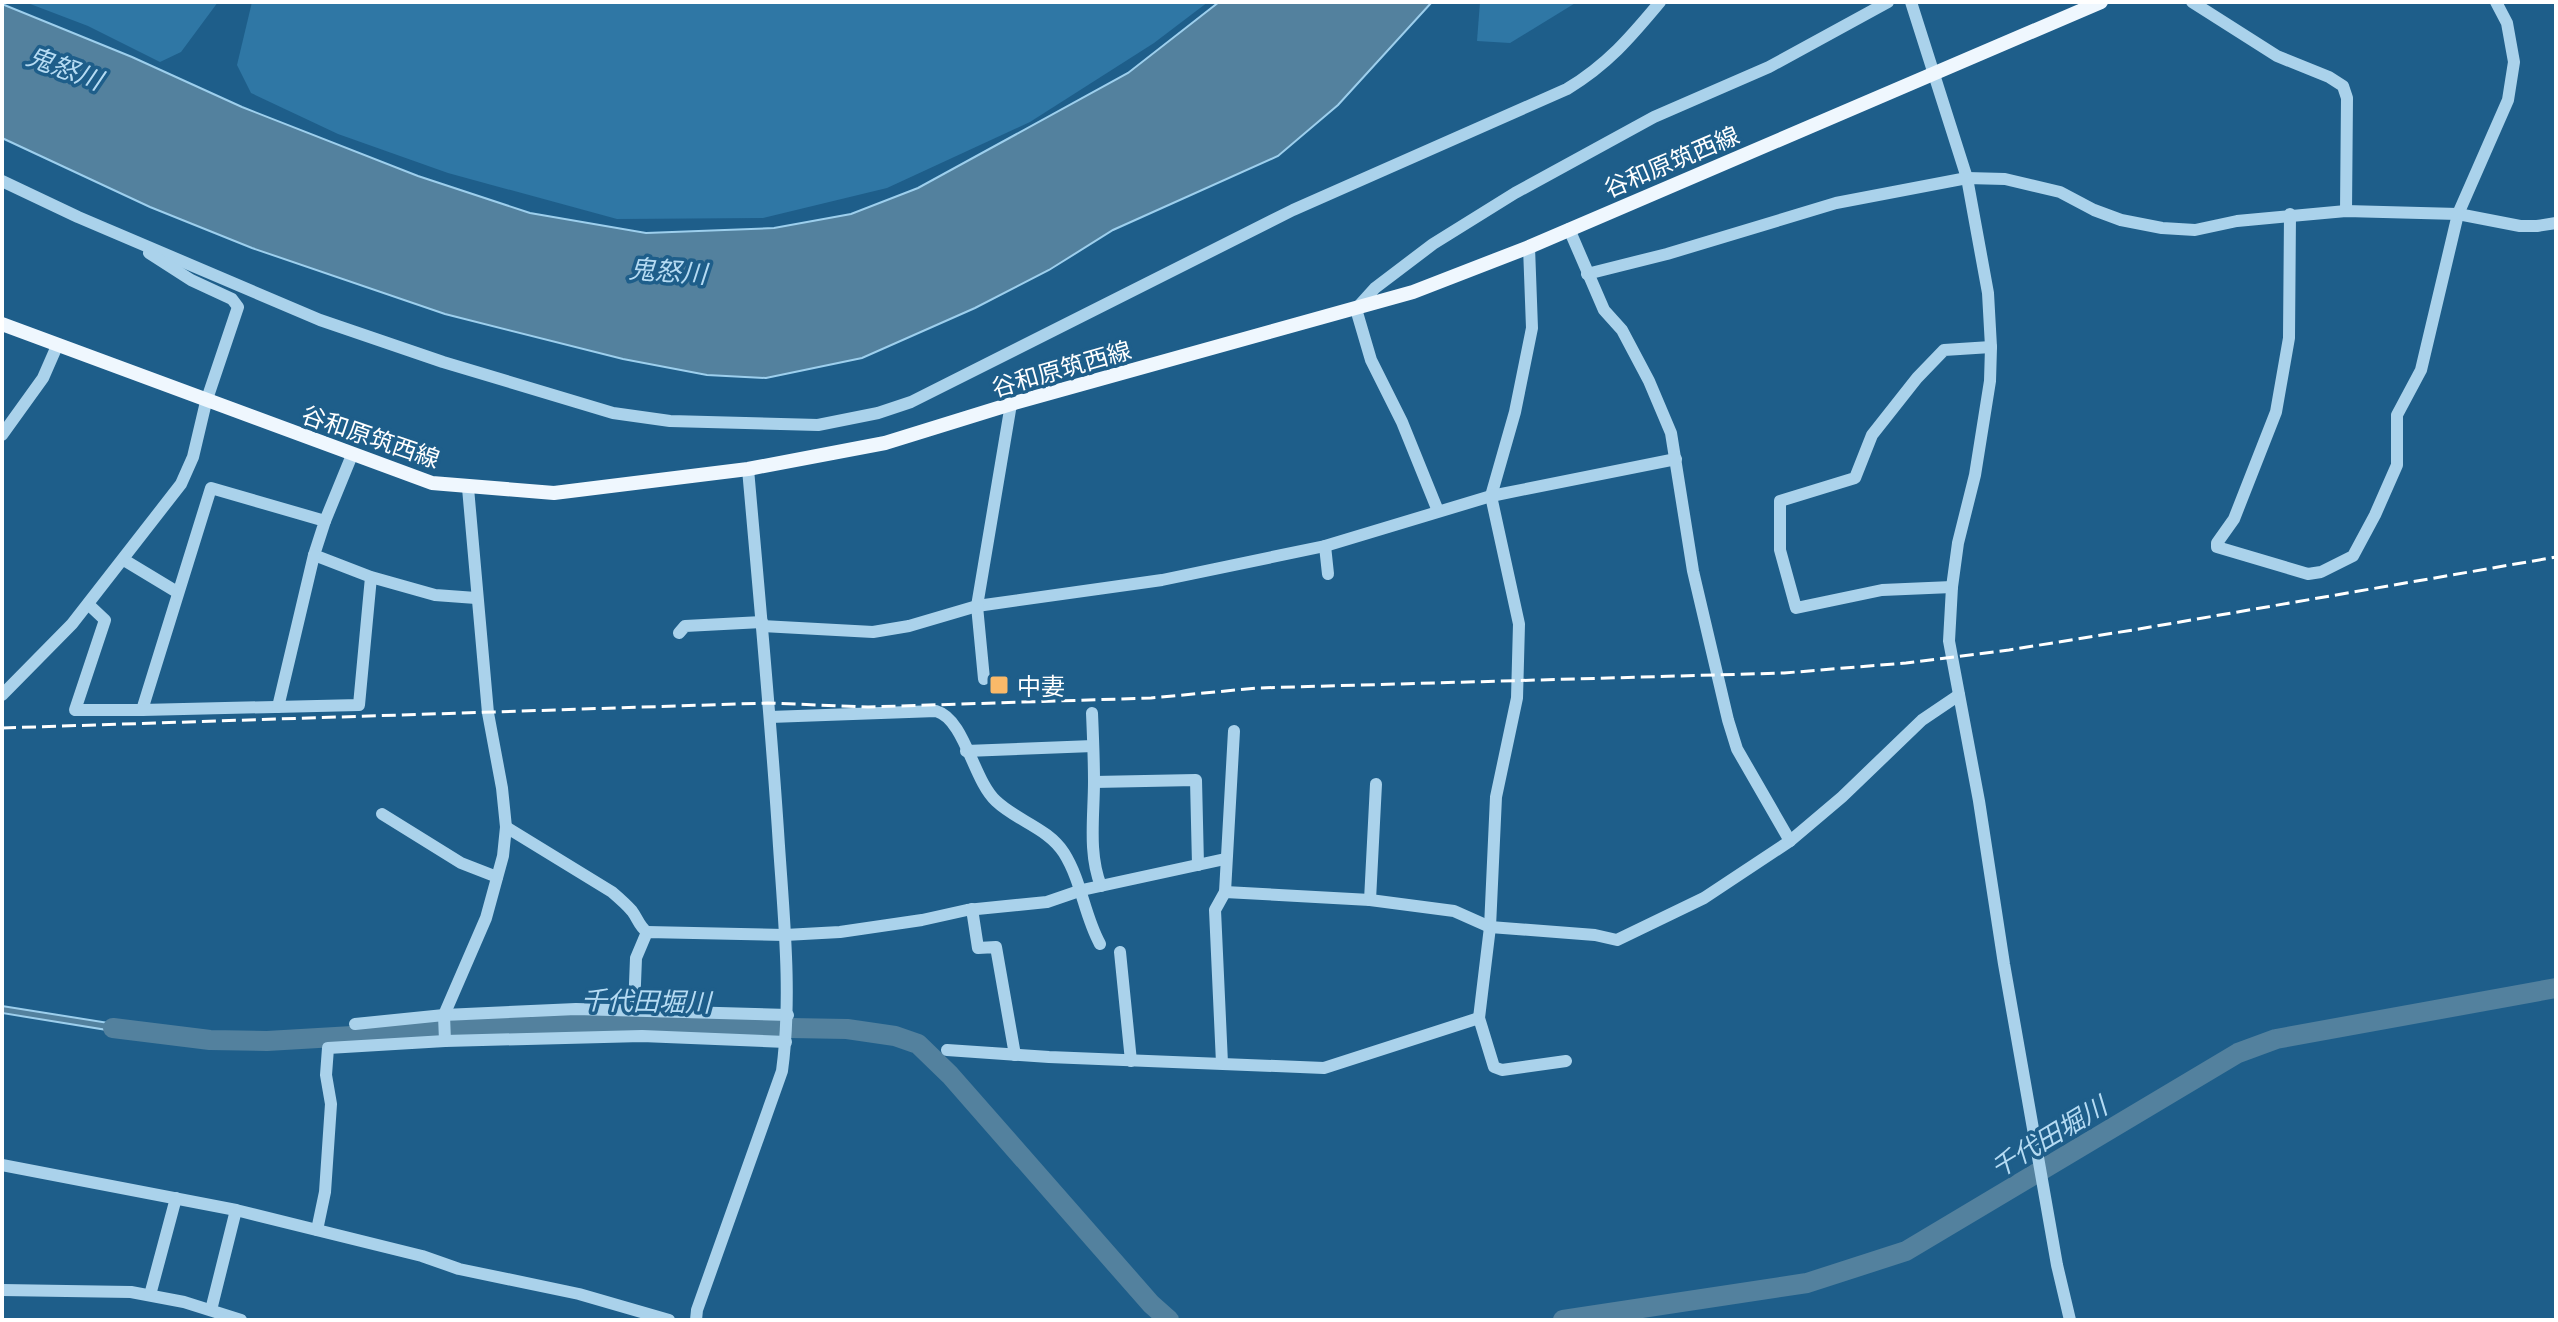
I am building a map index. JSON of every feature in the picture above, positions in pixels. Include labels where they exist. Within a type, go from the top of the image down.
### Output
[{"type":"main road","name":"谷和原筑西線","points":[[2,324],[206,402],[432,483],[554,493],[748,469],[885,443],[1011,404],[1413,292],[1529,247],[2101,2]]},
{"type":"street","points":[[2,181],[142,245],[320,320],[443,362],[613,413],[682,422],[775,425],[840,422],[911,402],[1293,210],[1567,89],[1596,72],[1618,52],[1660,2]]},
{"type":"street","points":[[1438,511],[1402,422],[1371,360],[1356,309],[1375,288],[1433,244],[1515,193],[1654,117],[1769,67],[1888,2]]},
{"type":"street","points":[[1911,2],[1967,178],[1988,293],[1990,381],[1958,543],[1949,641],[2057,1265],[2070,1320]]},
{"type":"street","points":[[2192,2],[2277,56],[2329,77],[2343,86],[2347,98],[2346,211]]},
{"type":"street","points":[[2290,214],[2289,338],[2276,412],[2234,519],[2217,547],[2308,574],[2332,569],[2353,556],[2397,465],[2397,415],[2421,370],[2458,214],[2508,100],[2514,62],[2507,23],[2496,2]]},
{"type":"street","points":[[1587,274],[1667,254],[1836,203],[1967,178],[2005,179],[2060,192],[2121,220],[2162,228],[2195,230],[2290,214],[2346,211],[2458,214],[2520,226],[2556,223]]},
{"type":"street","points":[[1569,229],[1604,310],[1622,330],[1649,381],[1671,433],[1693,571],[1728,720],[1737,749],[1790,841]]},
{"type":"street","points":[[2,695],[88,604],[124,560],[181,484],[193,457],[206,402],[238,307],[232,299],[168,266],[142,245]]},
{"type":"street","points":[[1529,247],[1532,328],[1515,412],[1491,496],[1519,624],[1517,698],[1496,797],[1490,927],[1479,1018],[1494,1067],[1502,1070],[1566,1061]]},
{"type":"street","points":[[2,435],[43,378],[57,346]]},
{"type":"street","points":[[1952,587],[1882,590],[1796,608],[1780,550],[1780,501],[1855,478],[1872,435],[1917,378],[1944,350],[1991,347]]},
{"type":"street","points":[[984,679],[977,606],[1011,404]]},
{"type":"street","points":[[278,707],[314,555],[352,455]]},
{"type":"street","points":[[679,633],[685,626],[762,624],[873,632],[909,626],[977,606],[1162,580],[1325,546],[1491,496],[1676,459]]},
{"type":"street","points":[[696,1320],[782,1071],[788,1015],[770,717],[748,469]]},
{"type":"street","points":[[142,710],[211,488],[325,521]]},
{"type":"street","points":[[445,1041],[444,1015],[486,918],[503,856],[506,827],[488,713],[468,488]]},
{"type":"street","points":[[1325,546],[1328,574]]},
{"type":"street","points":[[314,555],[371,577],[435,595],[476,598]]},
{"type":"street","points":[[124,560],[177,592]]},
{"type":"street","points":[[88,604],[105,620],[75,710],[359,705],[371,577]]},
{"type":"street","points":[[1225,892],[1370,900],[1454,911],[1490,927],[1595,935],[1617,940],[1704,898],[1790,841],[1842,797],[1922,720],[1959,695]]},
{"type":"street","points":[[770,717],[936,711],[945,714],[996,801],[1047,835],[1061,849],[1082,890],[1093,932],[1100,944]]},
{"type":"street","points":[[1092,713],[1092,834],[1101,886]]},
{"type":"street","points":[[1222,1063],[1215,910],[1225,892],[1234,731]]},
{"type":"street","points":[[966,751],[1093,746]]},
{"type":"street","points":[[1094,782],[1196,780],[1198,865]]},
{"type":"street","points":[[1370,900],[1376,784]]},
{"type":"street","points":[[382,814],[461,863],[497,877]]},
{"type":"street","points":[[506,827],[612,892],[647,932],[785,935],[840,932],[972,909],[1047,902],[1082,890],[1225,859]]},
{"type":"street","points":[[972,909],[978,948],[996,947],[1015,1055]]},
{"type":"street","points":[[634,1009],[636,958],[647,932]]},
{"type":"street","points":[[1120,952],[1131,1061]]},
{"type":"street","points":[[355,1024],[444,1015],[634,1009],[788,1015]]},
{"type":"street","points":[[947,1050],[1324,1068],[1479,1018]]},
{"type":"street","points":[[317,1230],[325,1192],[331,1104],[326,1075],[328,1048],[445,1041],[642,1036],[786,1042]]},
{"type":"street","points":[[2,1165],[236,1210],[422,1256],[459,1269],[579,1294],[669,1320]]},
{"type":"street","points":[[150,1295],[176,1198]]},
{"type":"street","points":[[211,1310],[236,1210]]},
{"type":"street","points":[[2,1290],[77,1290],[150,1295],[241,1320]]},
{"type":"shaded area","points":[[25,2],[218,2],[181,52],[160,62],[88,26]]},
{"type":"shaded area","points":[[252,2],[1208,2],[1154,43],[1030,122],[887,188],[763,218],[617,219],[448,173],[338,134],[251,93],[237,65]]},
{"type":"shaded area","points":[[1480,2],[1577,2],[1510,43],[1477,41]]},
{"type":"water","name":"鬼怒川","points":[[1219,2],[1432,2],[1338,105],[1278,156],[1113,230],[1049,270],[975,308],[862,358],[766,378],[707,375],[623,359],[445,314],[252,248],[150,207],[2,138],[2,4],[132,57],[242,107],[418,176],[530,213],[646,233],[774,228],[851,214],[918,188],[1128,73]]},
{"type":"water","points":[[2,1006],[140,1028],[138,1035],[2,1013]]},
{"type":"waterway","name":"千代田堀川","points":[[1563,1320],[1807,1283],[1906,1251],[2238,1053],[2276,1039],[2556,988]]},
{"type":"waterway","name":"千代田堀川","points":[[113,1028],[210,1040],[267,1041],[556,1024],[847,1029],[895,1036],[918,1044],[950,1075],[1151,1304],[1169,1320]]},
{"type":"railway","points":[[2,728],[768,703],[868,707],[1151,698],[1257,688],[1784,673],[1906,663],[2009,650],[2556,557]]},
{"type":"place","name":"中妻","points":[[999,685]]}]
